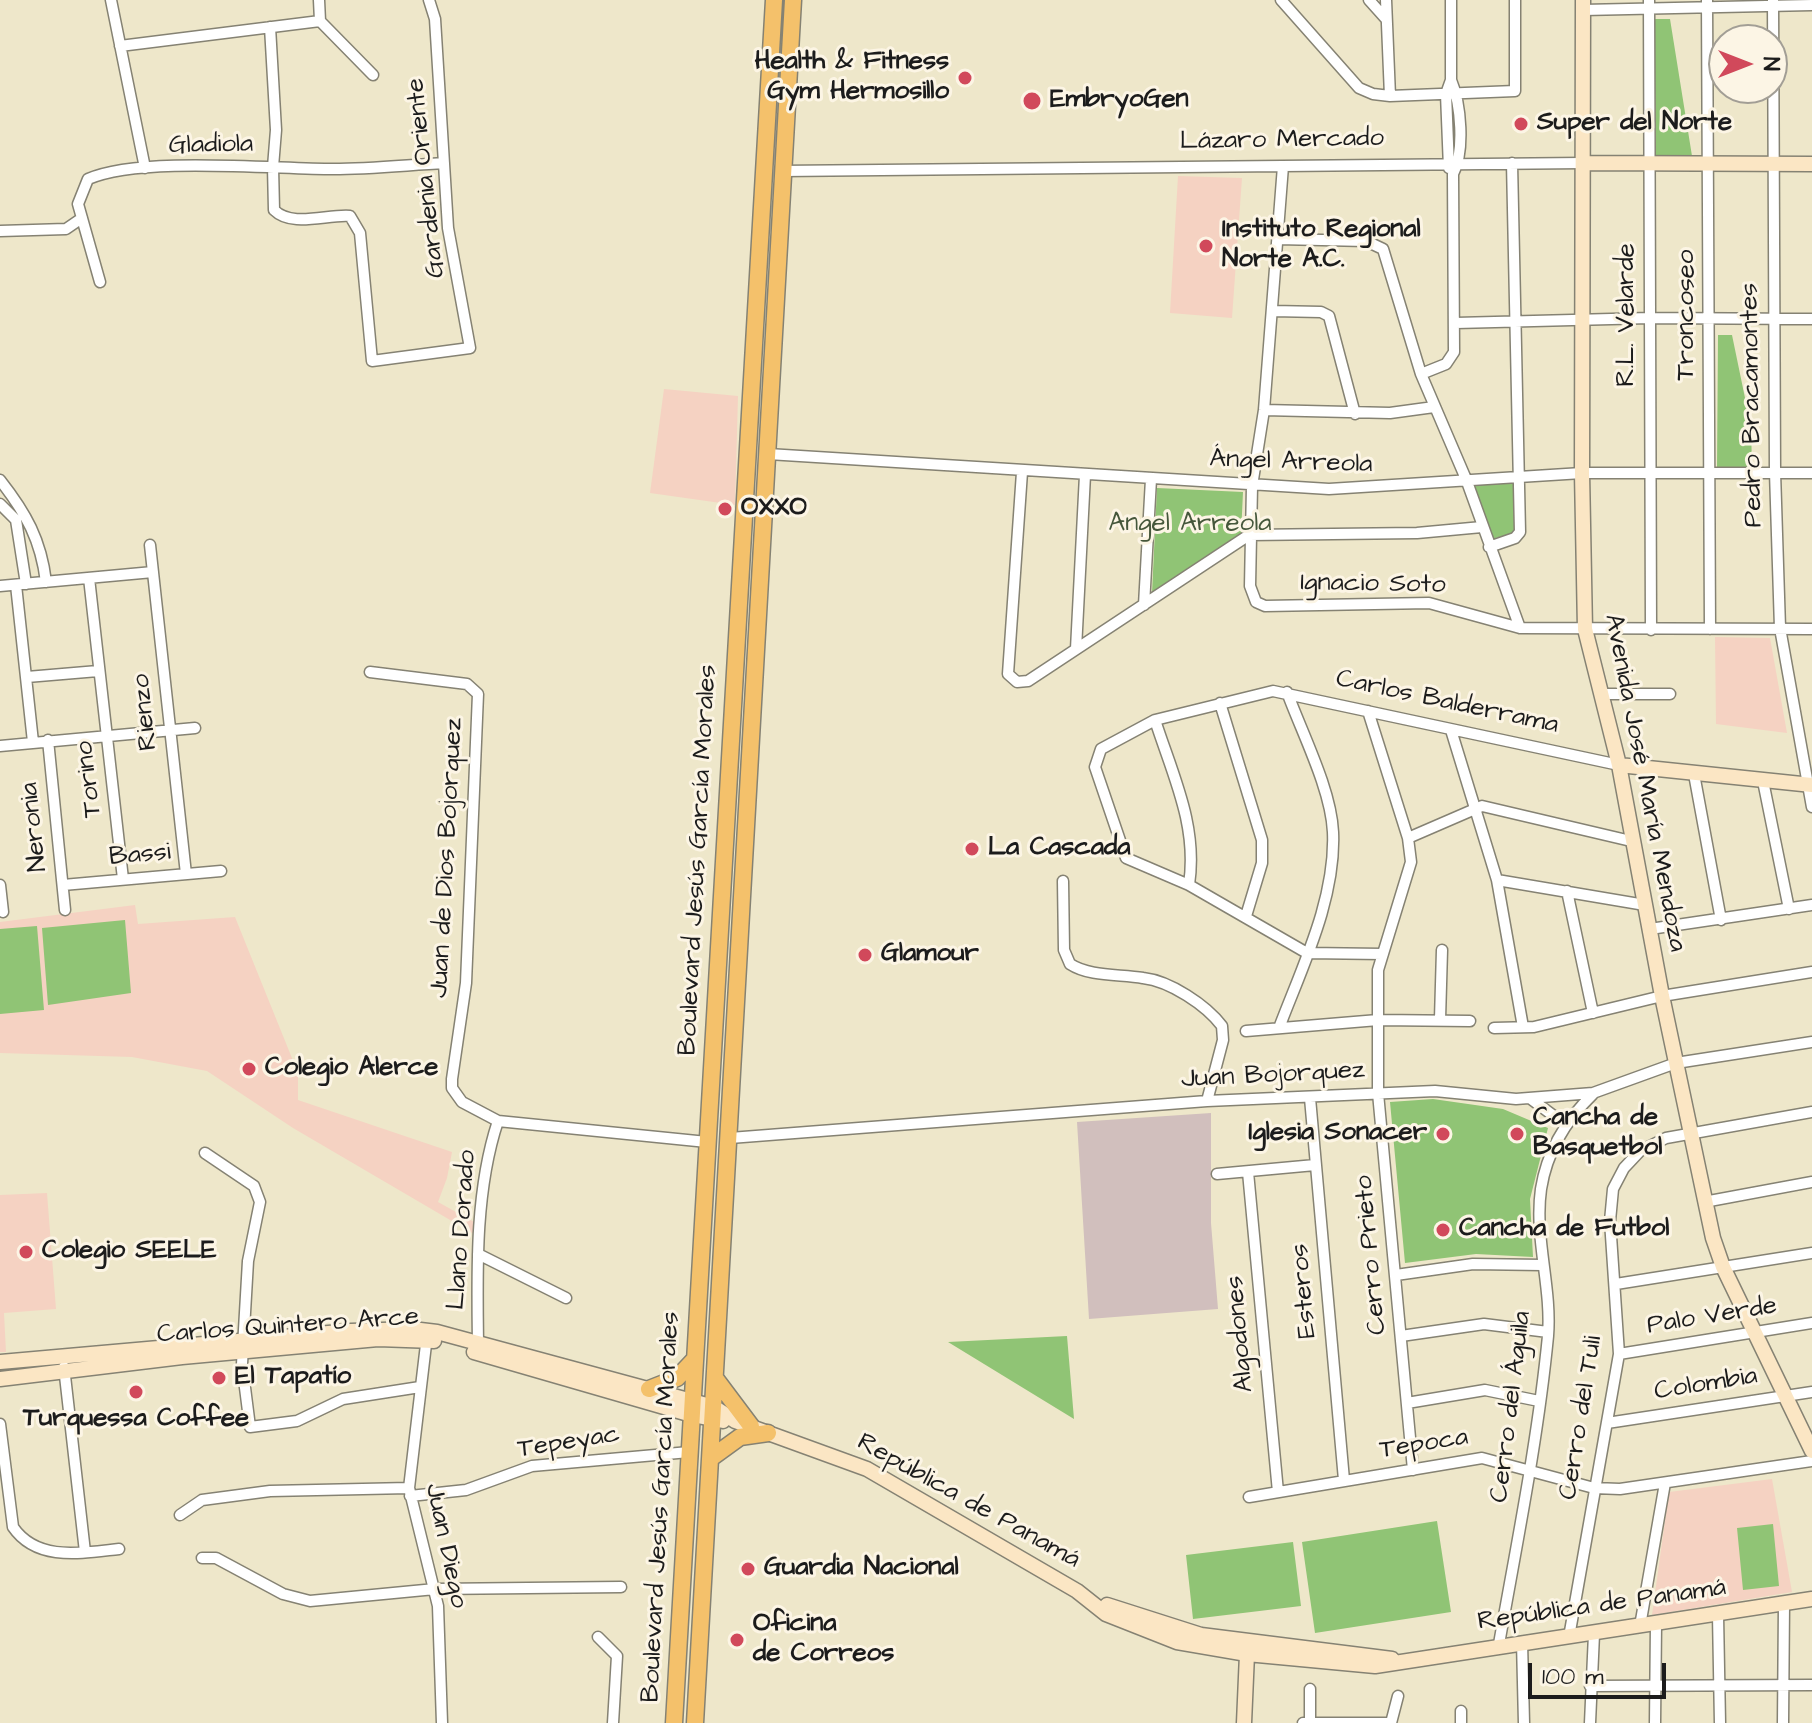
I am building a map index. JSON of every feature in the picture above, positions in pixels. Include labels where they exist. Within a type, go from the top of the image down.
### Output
[{"type":"main road","name":"Boulevard Jesús García Morales","points":[[674,1723],[774,0]]},
{"type":"main road","name":"Boulevard Jesús García Morales","points":[[695,1723],[793,0]]},
{"type":"main road","name":"Avenida José María Mendoza","points":[[1583,5],[1582,473],[1585,629],[1619,765],[1631,841],[1704,1202],[1723,1267],[1812,1451]]},
{"type":"main road","name":"Lázaro Mercado","points":[[1583,163],[1812,164]]},
{"type":"main road","points":[[742,527],[764,530]]},
{"type":"main road","name":"Carlos Balderrama","points":[[1619,765],[1810,784]]},
{"type":"main road","name":"Carlos Quintero Arce","points":[[427,1335],[713,1414]]},
{"type":"main road","name":"Carlos Quintero Arce","points":[[0,1362],[65,1354],[427,1335],[478,1343],[571,1374],[649,1389],[692,1408]]},
{"type":"main road","name":"Carlos Quintero Arce","points":[[0,1379],[243,1345]]},
{"type":"main road","points":[[649,1389],[677,1378],[693,1361]]},
{"type":"main road","points":[[715,1378],[743,1424]]},
{"type":"main road","name":"República de Panamá","points":[[713,1414],[867,1469],[1084,1596],[1106,1614],[1177,1642],[1247,1654],[1375,1666],[1499,1644],[1594,1634],[1812,1599]]},
{"type":"main road","points":[[711,1458],[740,1437],[768,1433]]},
{"type":"main road","name":"República de Panamá","points":[[1084,1596],[1201,1635],[1399,1660]]},
{"type":"main road","points":[[1136,1615],[1170,1633],[1241,1647],[1247,1654],[1244,1723]]},
{"type":"main road","points":[[1247,1654],[1255,1649],[1353,1660],[1378,1656]]},
{"type":"street","points":[[111,0],[145,168]]},
{"type":"street","points":[[319,0],[320,21],[373,75]]},
{"type":"street","name":"Gardenia Oriente","points":[[273,167],[274,210],[281,217],[339,215],[350,216],[356,221],[360,233],[372,361],[470,348],[448,228],[435,19],[429,0]]},
{"type":"street","points":[[1281,0],[1359,88],[1390,96],[1515,91],[1515,0]]},
{"type":"street","points":[[1369,0],[1386,19]]},
{"type":"street","points":[[1386,0],[1390,96]]},
{"type":"street","points":[[1451,0],[1451,94],[1446,163],[1453,174]]},
{"type":"street","points":[[1583,5],[1773,2],[1812,5]]},
{"type":"street","name":"Pedro Bracamontes","points":[[1773,2],[1773,318],[1780,628],[1812,807]]},
{"type":"street","name":"Troncoseo","points":[[1707,3],[1712,473],[1710,629]]},
{"type":"street","name":"R.L. Velarde","points":[[1649,4],[1651,630]]},
{"type":"street","points":[[120,46],[320,21]]},
{"type":"street","points":[[270,27],[276,130],[273,167]]},
{"type":"street","points":[[1421,374],[1452,360],[1456,323],[1453,174],[1459,163],[1451,94]]},
{"type":"street","name":"Gladiola","points":[[100,282],[78,204],[88,179],[145,168],[361,169],[444,163]]},
{"type":"street","points":[[1489,547],[1518,536],[1512,163]]},
{"type":"street","name":"Lázaro Mercado","points":[[785,170],[1583,163]]},
{"type":"street","points":[[1249,535],[1252,486],[1264,410],[1283,166]]},
{"type":"street","points":[[762,190],[770,176],[785,170]]},
{"type":"street","points":[[0,231],[66,229],[82,218]]},
{"type":"street","points":[[1278,239],[1366,241],[1383,249],[1421,374],[1466,479],[1520,628]]},
{"type":"street","points":[[1273,311],[1321,312],[1329,316],[1355,414]]},
{"type":"street","points":[[1456,323],[1650,318],[1812,319]]},
{"type":"street","points":[[1264,410],[1355,414],[1434,407]]},
{"type":"street","name":"Ángel Arreola","points":[[768,454],[1252,486],[1381,488],[1466,479],[1582,473],[1812,473]]},
{"type":"street","points":[[1022,472],[1008,674],[1017,682],[1028,681],[1249,535],[1417,533],[1482,527]]},
{"type":"street","points":[[1076,649],[1085,475]]},
{"type":"street","points":[[1144,605],[1151,479]]},
{"type":"street","points":[[0,480],[26,513],[37,536],[46,582]]},
{"type":"street","points":[[0,504],[16,520],[33,742]]},
{"type":"street","points":[[16,520],[26,513]]},
{"type":"street","name":"Ignacio Soto","points":[[1249,535],[1250,586],[1256,602],[1265,606],[1429,603],[1520,628],[1812,629]]},
{"type":"street","name":"Rienzo","points":[[150,545],[186,874]]},
{"type":"street","points":[[0,586],[153,572]]},
{"type":"street","name":"Torino","points":[[89,578],[123,879]]},
{"type":"street","points":[[27,677],[98,671]]},
{"type":"street","name":"Juan de Dios Bojorquez","points":[[370,672],[467,684],[478,694],[466,983],[452,1088],[462,1102],[498,1121]]},
{"type":"street","points":[[1279,1028],[1328,886],[1333,830],[1328,804],[1287,692]]},
{"type":"street","name":"Carlos Balderrama","points":[[1189,885],[1126,858],[1095,767],[1097,755],[1112,740],[1155,720],[1252,694],[1287,692],[1619,765]]},
{"type":"street","points":[[1600,694],[1670,694]]},
{"type":"street","points":[[1220,703],[1262,840],[1262,863],[1246,916]]},
{"type":"street","name":"Cerro Prieto","points":[[1368,711],[1408,838],[1411,862],[1378,970],[1378,1093],[1413,1470]]},
{"type":"street","points":[[1155,720],[1191,832],[1193,854],[1189,885],[1307,953],[1383,954]]},
{"type":"street","points":[[0,746],[195,728]]},
{"type":"street","points":[[1451,730],[1497,880],[1523,1027]]},
{"type":"street","name":"Neronia","points":[[48,740],[65,910]]},
{"type":"street","points":[[1694,774],[1721,920]]},
{"type":"street","points":[[1763,781],[1789,909]]},
{"type":"street","points":[[1408,838],[1476,806],[1631,841]]},
{"type":"street","name":"Bassi","points":[[63,885],[221,871]]},
{"type":"street","points":[[1497,880],[1645,905]]},
{"type":"street","points":[[1063,881],[1064,950],[1070,964],[1085,971],[1158,981],[1191,1000],[1222,1026],[1223,1040],[1207,1101]]},
{"type":"street","points":[[0,889],[3,912]]},
{"type":"street","points":[[1567,891],[1593,1013]]},
{"type":"street","points":[[1650,929],[1812,905]]},
{"type":"street","points":[[1440,1019],[1442,950]]},
{"type":"street","points":[[1494,1028],[1523,1027],[1662,996],[1812,972]]},
{"type":"street","points":[[1246,1031],[1378,1020],[1470,1021]]},
{"type":"street","name":"Juan Bojorquez","points":[[730,1138],[1207,1101],[1445,1091],[1531,1099],[1593,1093],[1676,1063],[1812,1042]]},
{"type":"street","name":"Cerro del Águila","points":[[1499,1644],[1529,1472],[1548,1332],[1542,1265],[1541,1190],[1555,1141],[1593,1093]]},
{"type":"street","name":"Esteros","points":[[1310,1098],[1344,1480]]},
{"type":"street","points":[[1531,1099],[1566,1125]]},
{"type":"street","name":"Cerro del Tuli","points":[[1569,1637],[1619,1354],[1610,1221],[1613,1189],[1624,1168],[1640,1151],[1666,1138],[1812,1112]]},
{"type":"street","points":[[498,1121],[707,1142]]},
{"type":"street","name":"Llano Dorado","points":[[478,1343],[478,1254],[487,1170],[498,1121]]},
{"type":"street","points":[[205,1153],[254,1186],[258,1195],[248,1261],[243,1345],[245,1411],[253,1428],[297,1421],[343,1399],[420,1387]]},
{"type":"street","points":[[1217,1174],[1315,1165]]},
{"type":"street","name":"Algodones","points":[[1248,1172],[1278,1492]]},
{"type":"street","points":[[1704,1202],[1812,1182]]},
{"type":"street","points":[[1616,1284],[1812,1253]]},
{"type":"street","points":[[478,1254],[566,1298]]},
{"type":"street","points":[[1396,1275],[1473,1264],[1542,1265]]},
{"type":"street","name":"Palo Verde","points":[[1619,1354],[1812,1323]]},
{"type":"street","points":[[1401,1336],[1484,1324],[1548,1332]]},
{"type":"street","name":"Juan Diego","points":[[427,1335],[410,1492],[435,1589],[442,1723]]},
{"type":"street","points":[[65,1354],[64,1388],[85,1552]]},
{"type":"street","points":[[1407,1403],[1485,1390],[1539,1401]]},
{"type":"street","name":"Colombia","points":[[1607,1423],[1812,1392]]},
{"type":"street","points":[[0,1424],[13,1527],[47,1553],[119,1549]]},
{"type":"street","name":"Tepeyac","points":[[180,1515],[202,1500],[270,1491],[466,1490],[532,1466],[689,1452]]},
{"type":"street","name":"Tepoca","points":[[1249,1497],[1490,1458],[1529,1472],[1594,1488],[1665,1483],[1812,1461]]},
{"type":"street","points":[[1640,1626],[1665,1483]]},
{"type":"street","points":[[202,1558],[219,1559],[283,1594],[310,1601],[435,1589],[621,1587]]},
{"type":"street","points":[[1783,1723],[1784,1604]]},
{"type":"street","points":[[1718,1615],[1720,1723]]},
{"type":"street","points":[[1655,1723],[1656,1624]]},
{"type":"street","points":[[1590,1723],[1594,1634]]},
{"type":"street","points":[[598,1637],[617,1656],[613,1723]]},
{"type":"street","points":[[1522,1642],[1524,1723]]},
{"type":"street","points":[[1590,1686],[1812,1685]]},
{"type":"street","points":[[1310,1689],[1310,1723]]},
{"type":"street","points":[[1303,1723],[1394,1721],[1398,1696]]},
{"type":"street","points":[[1461,1711],[1461,1723]]},
{"type":"shaded area","name":"Instituto Regional Norte A.C.","points":[[1178,176],[1242,178],[1232,318],[1170,313]]},
{"type":"shaded area","points":[[664,389],[738,396],[735,505],[650,493]]},
{"type":"shaded area","points":[[1715,637],[1770,638],[1787,733],[1716,724]]},
{"type":"shaded area","name":"Colegio Alerce","points":[[135,905],[138,924],[235,917],[298,1073],[298,1100],[452,1152],[438,1202],[474,1222],[474,1234],[293,1128],[207,1071],[132,1057],[0,1053],[0,922]]},
{"type":"shaded area","points":[[1211,1113],[1211,1223],[1218,1309],[1089,1319],[1077,1122]]},
{"type":"shaded area","name":"Colegio SEELE","points":[[47,1193],[56,1309],[4,1313],[6,1352],[0,1352],[0,1195]]},
{"type":"shaded area","points":[[1772,1479],[1792,1592],[1652,1615],[1669,1492]]},
{"type":"green space","points":[[1654,19],[1670,19],[1692,156],[1656,156]]},
{"type":"green space","points":[[1718,335],[1732,335],[1751,427],[1752,467],[1717,468]]},
{"type":"green space","points":[[1515,482],[1517,532],[1492,539],[1473,485]]},
{"type":"green space","name":"Angel Arreola","points":[[1157,488],[1243,492],[1241,535],[1152,593]]},
{"type":"green space","points":[[125,920],[131,993],[48,1005],[42,928]]},
{"type":"green space","points":[[37,926],[44,1010],[0,1014],[0,929]]},
{"type":"green space","points":[[1433,1099],[1503,1109],[1548,1128],[1530,1199],[1533,1257],[1476,1254],[1405,1263],[1390,1102]]},
{"type":"green space","points":[[1067,1336],[1074,1419],[948,1342]]},
{"type":"green space","points":[[1437,1521],[1451,1612],[1315,1633],[1302,1542]]},
{"type":"green space","points":[[1773,1524],[1779,1586],[1743,1590],[1737,1528]]},
{"type":"green space","points":[[1293,1542],[1301,1606],[1193,1619],[1186,1555]]},
{"type":"place","name":"Health & Fitness Gym Hermosillo","points":[[965,78]]},
{"type":"place","name":"EmbryoGen","points":[[1032,101]]},
{"type":"place","name":"Super del Norte","points":[[1521,124]]},
{"type":"place","name":"Instituto Regional Norte A.C.","points":[[1206,246]]},
{"type":"place","name":"OXXO","points":[[725,509]]},
{"type":"place","name":"La Cascada","points":[[972,849]]},
{"type":"place","name":"Glamour","points":[[865,955]]},
{"type":"place","name":"Colegio Alerce","points":[[249,1069]]},
{"type":"place","name":"Iglesia Sonacer","points":[[1443,1134]]},
{"type":"place","name":"Cancha de Basquetbol","points":[[1517,1134]]},
{"type":"place","name":"Cancha de Futbol","points":[[1443,1230]]},
{"type":"place","name":"Colegio SEELE","points":[[26,1252]]},
{"type":"place","name":"El Tapatío","points":[[219,1378]]},
{"type":"place","name":"Turquessa Coffee","points":[[136,1392]]},
{"type":"place","name":"Guardia Nacional","points":[[748,1569]]},
{"type":"place","name":"Oficina de Correos","points":[[737,1640]]}]
